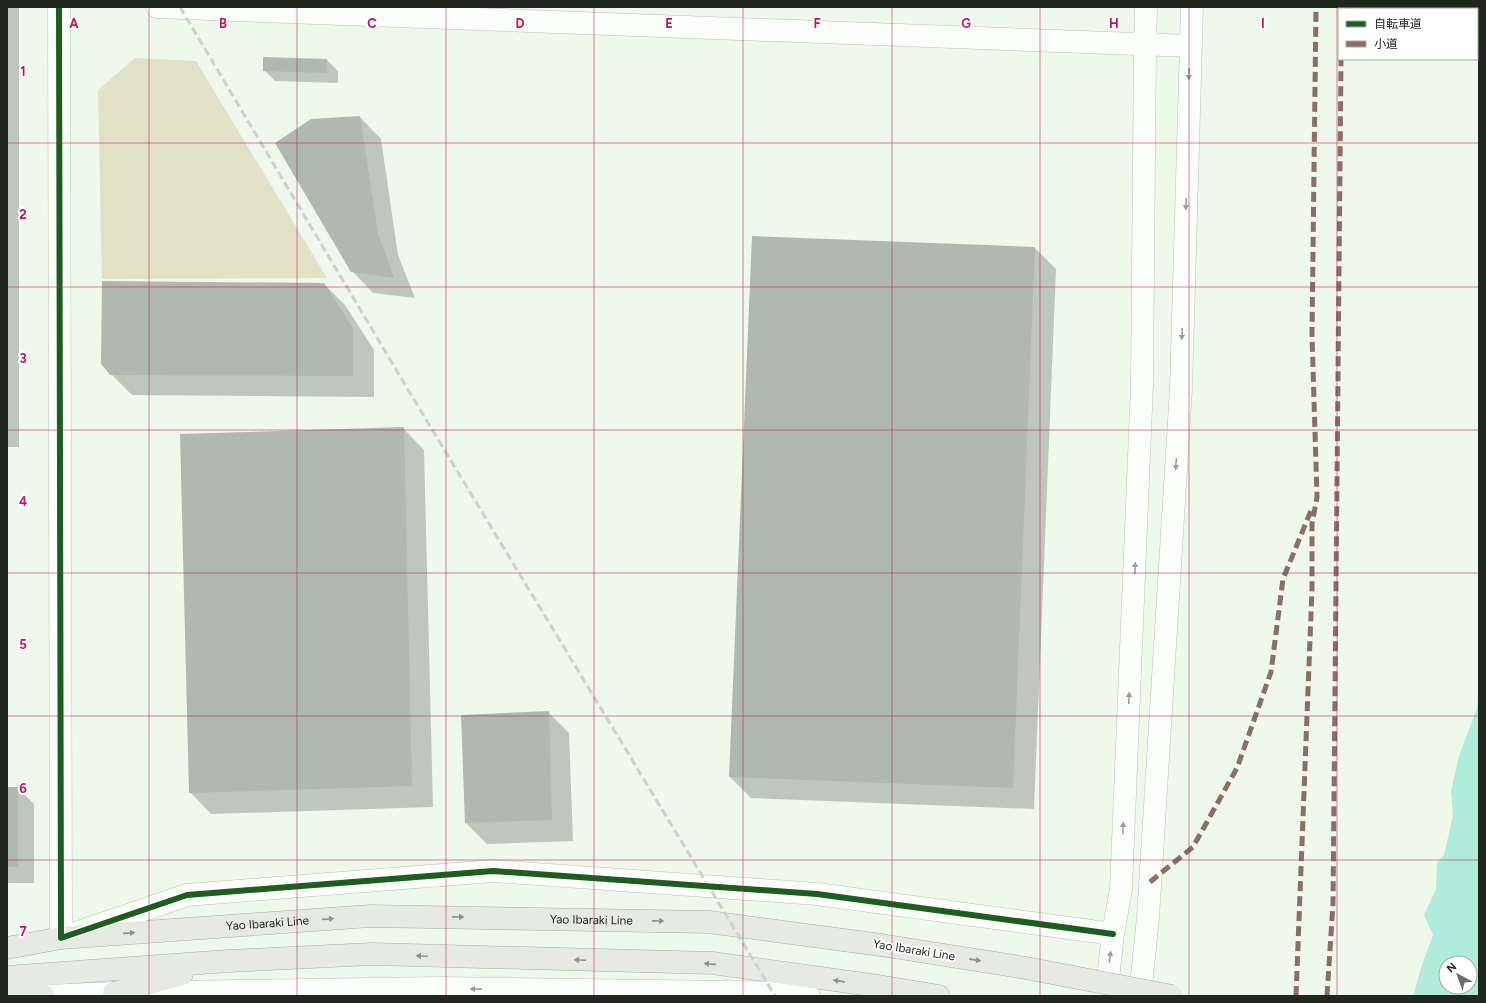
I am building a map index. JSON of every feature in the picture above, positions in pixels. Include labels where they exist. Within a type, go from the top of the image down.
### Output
[{"type":"main road","name":"Yao Ibaraki Line","points":[[7,948],[61,938],[370,916],[709,922],[881,945],[1026,968],[1172,996]]},
{"type":"main road","points":[[7,977],[228,961],[372,954],[712,963],[939,996]]},
{"type":"main road","points":[[114,993],[228,961]]},
{"type":"main road","points":[[7,990],[43,996]]},
{"type":"street","points":[[58,7],[61,938],[187,895],[493,871],[817,894],[1113,934]]},
{"type":"street","points":[[157,7],[1190,46]]},
{"type":"street","points":[[1106,996],[1113,934],[1121,889],[1142,384],[1146,7]]},
{"type":"street","points":[[1140,996],[1148,918],[1181,389],[1192,7]]},
{"type":"street","points":[[43,996],[114,993],[437,992],[798,993],[809,996]]},
{"type":"green space","points":[[135,58],[196,61],[327,278],[102,279],[98,90]]},
{"type":"water","points":[[1479,682],[1479,996],[1413,996],[1433,935],[1424,915],[1436,889],[1437,862],[1444,855],[1453,815],[1451,791],[1459,756],[1477,708]]},
{"type":"building","points":[[263,57],[327,59],[327,73],[263,71]]},
{"type":"building","points":[[360,116],[378,233],[394,278],[351,272],[275,143],[311,119]]},
{"type":"building","points":[[752,236],[1035,247],[1013,788],[729,777]]},
{"type":"building","points":[[102,281],[324,283],[353,328],[353,376],[110,375],[101,364]]},
{"type":"building","points":[[404,427],[412,786],[189,793],[180,434]]},
{"type":"building","points":[[549,711],[552,820],[465,823],[461,715]]},
{"type":"building","points":[[7,787],[18,787],[18,867],[7,867]]},
{"type":"railway","points":[[180,7],[410,393],[775,996]]},
{"type":"marked path","points":[[1296,996],[1312,589],[1312,524],[1317,497],[1312,334],[1316,7]]},
{"type":"marked path","points":[[1327,996],[1333,903],[1341,60]]},
{"type":"marked path","points":[[1150,882],[1193,847],[1237,768],[1271,672],[1283,579],[1312,508]]},
{"type":"cycle path","points":[[59,7],[61,938],[187,895],[493,871],[817,894],[1113,934]]}]
